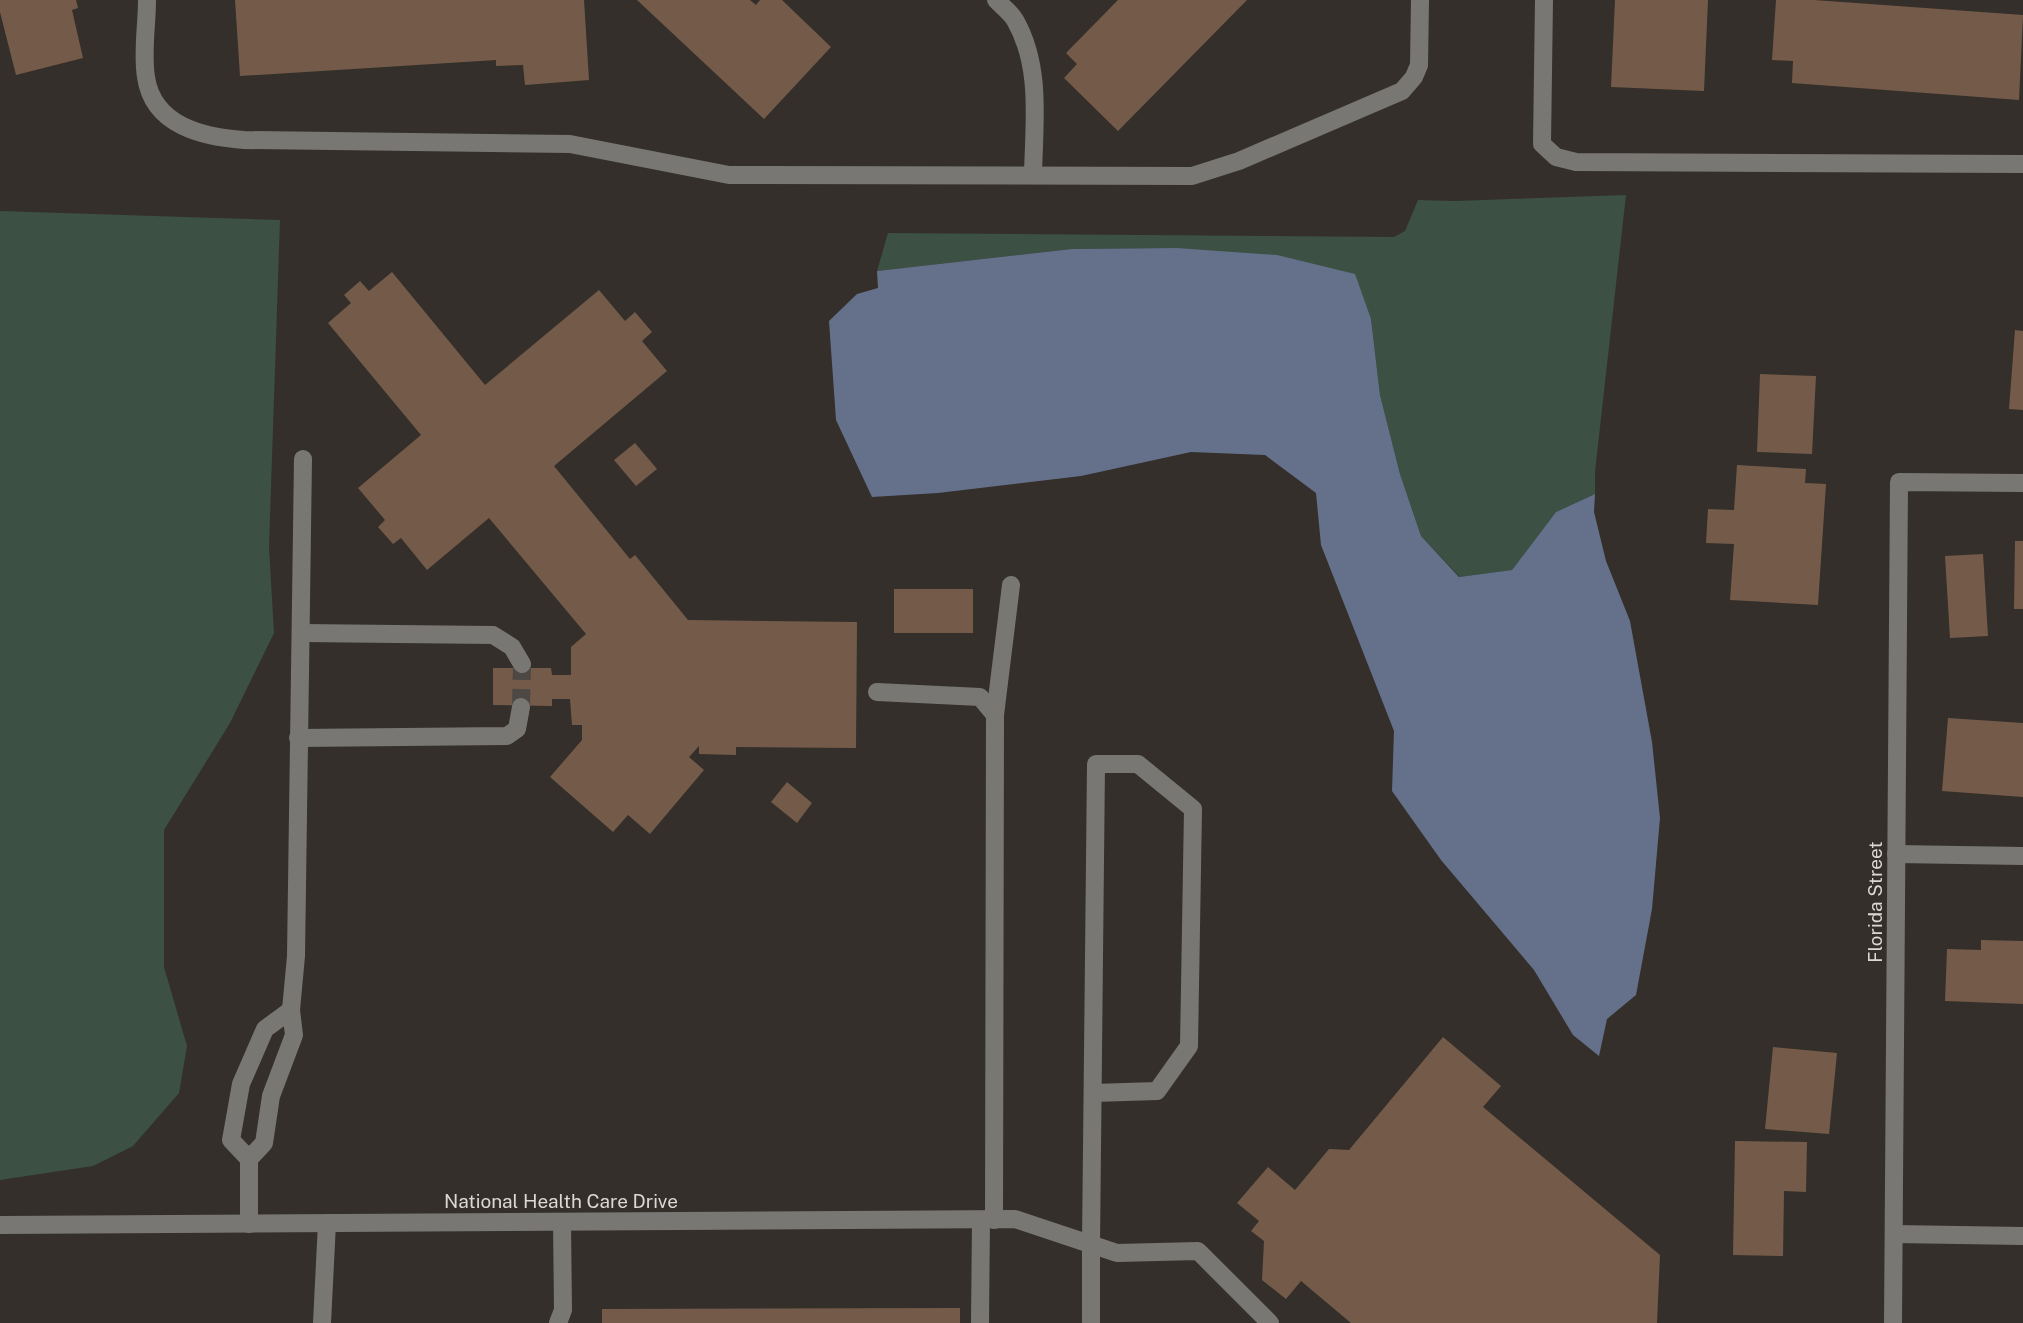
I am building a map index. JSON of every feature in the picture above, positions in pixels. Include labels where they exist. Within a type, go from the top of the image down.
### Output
[{"type":"street","points":[[147,0],[146,77],[150,94],[160,110],[177,124],[214,138],[570,144],[729,174],[1192,176],[1239,161],[1402,91],[1414,78],[1419,65],[1420,0]]},
{"type":"street","points":[[996,0],[1014,18],[1030,57],[1034,91],[1033,175]]},
{"type":"street","points":[[1544,0],[1542,144],[1556,157],[1576,162],[2023,164]]},
{"type":"street","points":[[248,1159],[264,1143],[271,1096],[294,1035],[291,1010],[296,957],[303,459]]},
{"type":"street","name":"Florida Street","points":[[1894,1323],[1899,482],[2023,483]]},
{"type":"street","points":[[981,1323],[987,1220],[995,715],[1010,585]]},
{"type":"street","points":[[302,633],[493,635],[512,647],[522,664]]},
{"type":"street","points":[[877,692],[980,697],[995,715]]},
{"type":"street","points":[[298,738],[507,736],[517,729],[521,707]]},
{"type":"street","points":[[1091,1323],[1091,1245],[1096,764],[1138,764],[1193,809],[1189,1046],[1157,1091],[1093,1093]]},
{"type":"street","points":[[1896,854],[2023,856]]},
{"type":"street","points":[[249,1224],[248,1159],[231,1140],[241,1084],[265,1029],[291,1010]]},
{"type":"street","name":"National Health Care Drive","points":[[0,1225],[1015,1219],[1117,1253],[1198,1251],[1270,1323]]},
{"type":"street","points":[[558,1323],[563,1310],[562,1222]]},
{"type":"street","points":[[322,1323],[327,1223]]},
{"type":"street","points":[[1894,1234],[2023,1236]]},
{"type":"green space","points":[[1626,195],[1595,472],[1595,494],[1556,512],[1512,570],[1460,577],[1421,536],[1400,474],[1380,395],[1371,319],[1176,248],[1072,249],[877,271],[888,233],[1394,237],[1405,231],[1418,200]]},
{"type":"green space","points":[[0,211],[280,220],[269,547],[274,633],[230,723],[164,830],[164,967],[187,1046],[179,1093],[133,1146],[93,1166],[0,1180]]},
{"type":"water","points":[[1176,248],[1277,255],[1355,274],[1371,319],[1380,395],[1400,474],[1421,536],[1459,577],[1512,570],[1556,512],[1595,494],[1594,512],[1606,561],[1630,621],[1652,742],[1660,818],[1652,909],[1636,995],[1607,1019],[1599,1056],[1573,1035],[1534,970],[1441,860],[1392,791],[1394,731],[1321,545],[1316,493],[1265,455],[1191,452],[1081,476],[938,493],[872,497],[836,420],[829,321],[857,294],[878,288],[877,271],[1072,249]]},
{"type":"building","points":[[0,0],[76,0],[78,8],[72,10],[83,58],[16,75],[0,12]]},
{"type":"building","points":[[235,0],[584,0],[589,80],[525,85],[523,65],[496,66],[496,60],[240,76]]},
{"type":"building","points":[[637,0],[750,0],[756,5],[760,0],[782,0],[831,47],[764,119]]},
{"type":"building","points":[[1118,0],[1247,0],[1118,131],[1064,78],[1077,64],[1066,53]]},
{"type":"building","points":[[1615,0],[1708,0],[1704,91],[1611,87]]},
{"type":"building","points":[[1776,0],[1814,0],[2023,15],[2019,100],[1792,83],[1793,61],[1772,60]]},
{"type":"building","points":[[392,272],[485,385],[599,290],[625,321],[635,312],[652,332],[642,341],[667,371],[554,466],[630,559],[635,555],[688,620],[857,622],[856,748],[736,747],[736,755],[699,754],[699,746],[689,757],[704,770],[650,834],[628,815],[613,832],[550,777],[582,740],[582,725],[572,725],[570,699],[552,699],[552,706],[493,705],[493,668],[551,668],[552,675],[571,675],[571,647],[586,634],[489,518],[427,570],[401,538],[393,544],[378,527],[385,520],[358,488],[421,435],[328,323],[351,303],[344,295],[360,281],[369,291]]},
{"type":"building","points":[[2015,330],[2023,331],[2023,410],[2009,409]]},
{"type":"building","points":[[1760,374],[1816,376],[1812,454],[1757,452]]},
{"type":"building","points":[[635,443],[657,469],[636,486],[614,460]]},
{"type":"building","points":[[1737,465],[1806,469],[1805,483],[1826,484],[1818,605],[1730,600],[1734,544],[1706,543],[1708,509],[1734,510]]},
{"type":"building","points":[[2015,541],[2023,541],[2023,609],[2014,609]]},
{"type":"building","points":[[1983,554],[1988,636],[1950,638],[1945,556]]},
{"type":"building","points":[[894,589],[973,589],[973,633],[894,633]]},
{"type":"building","points":[[1948,718],[2023,723],[2023,797],[1942,791]]},
{"type":"building","points":[[787,782],[812,803],[797,823],[771,802]]},
{"type":"building","points":[[1981,940],[2023,941],[2023,1004],[1945,1001],[1947,949],[1981,950]]},
{"type":"building","points":[[1443,1037],[1501,1086],[1483,1107],[1660,1255],[1657,1323],[1351,1323],[1301,1281],[1286,1299],[1262,1280],[1264,1241],[1251,1231],[1259,1221],[1237,1203],[1268,1167],[1295,1190],[1329,1149],[1349,1150]]},
{"type":"building","points":[[1773,1047],[1837,1053],[1829,1134],[1765,1129]]},
{"type":"building","points":[[1735,1141],[1807,1142],[1806,1192],[1784,1191],[1783,1256],[1733,1255]]},
{"type":"building","points":[[960,1308],[960,1323],[602,1323],[602,1309]]},
{"type":"tunnel","points":[[521,707],[522,664]]}]
